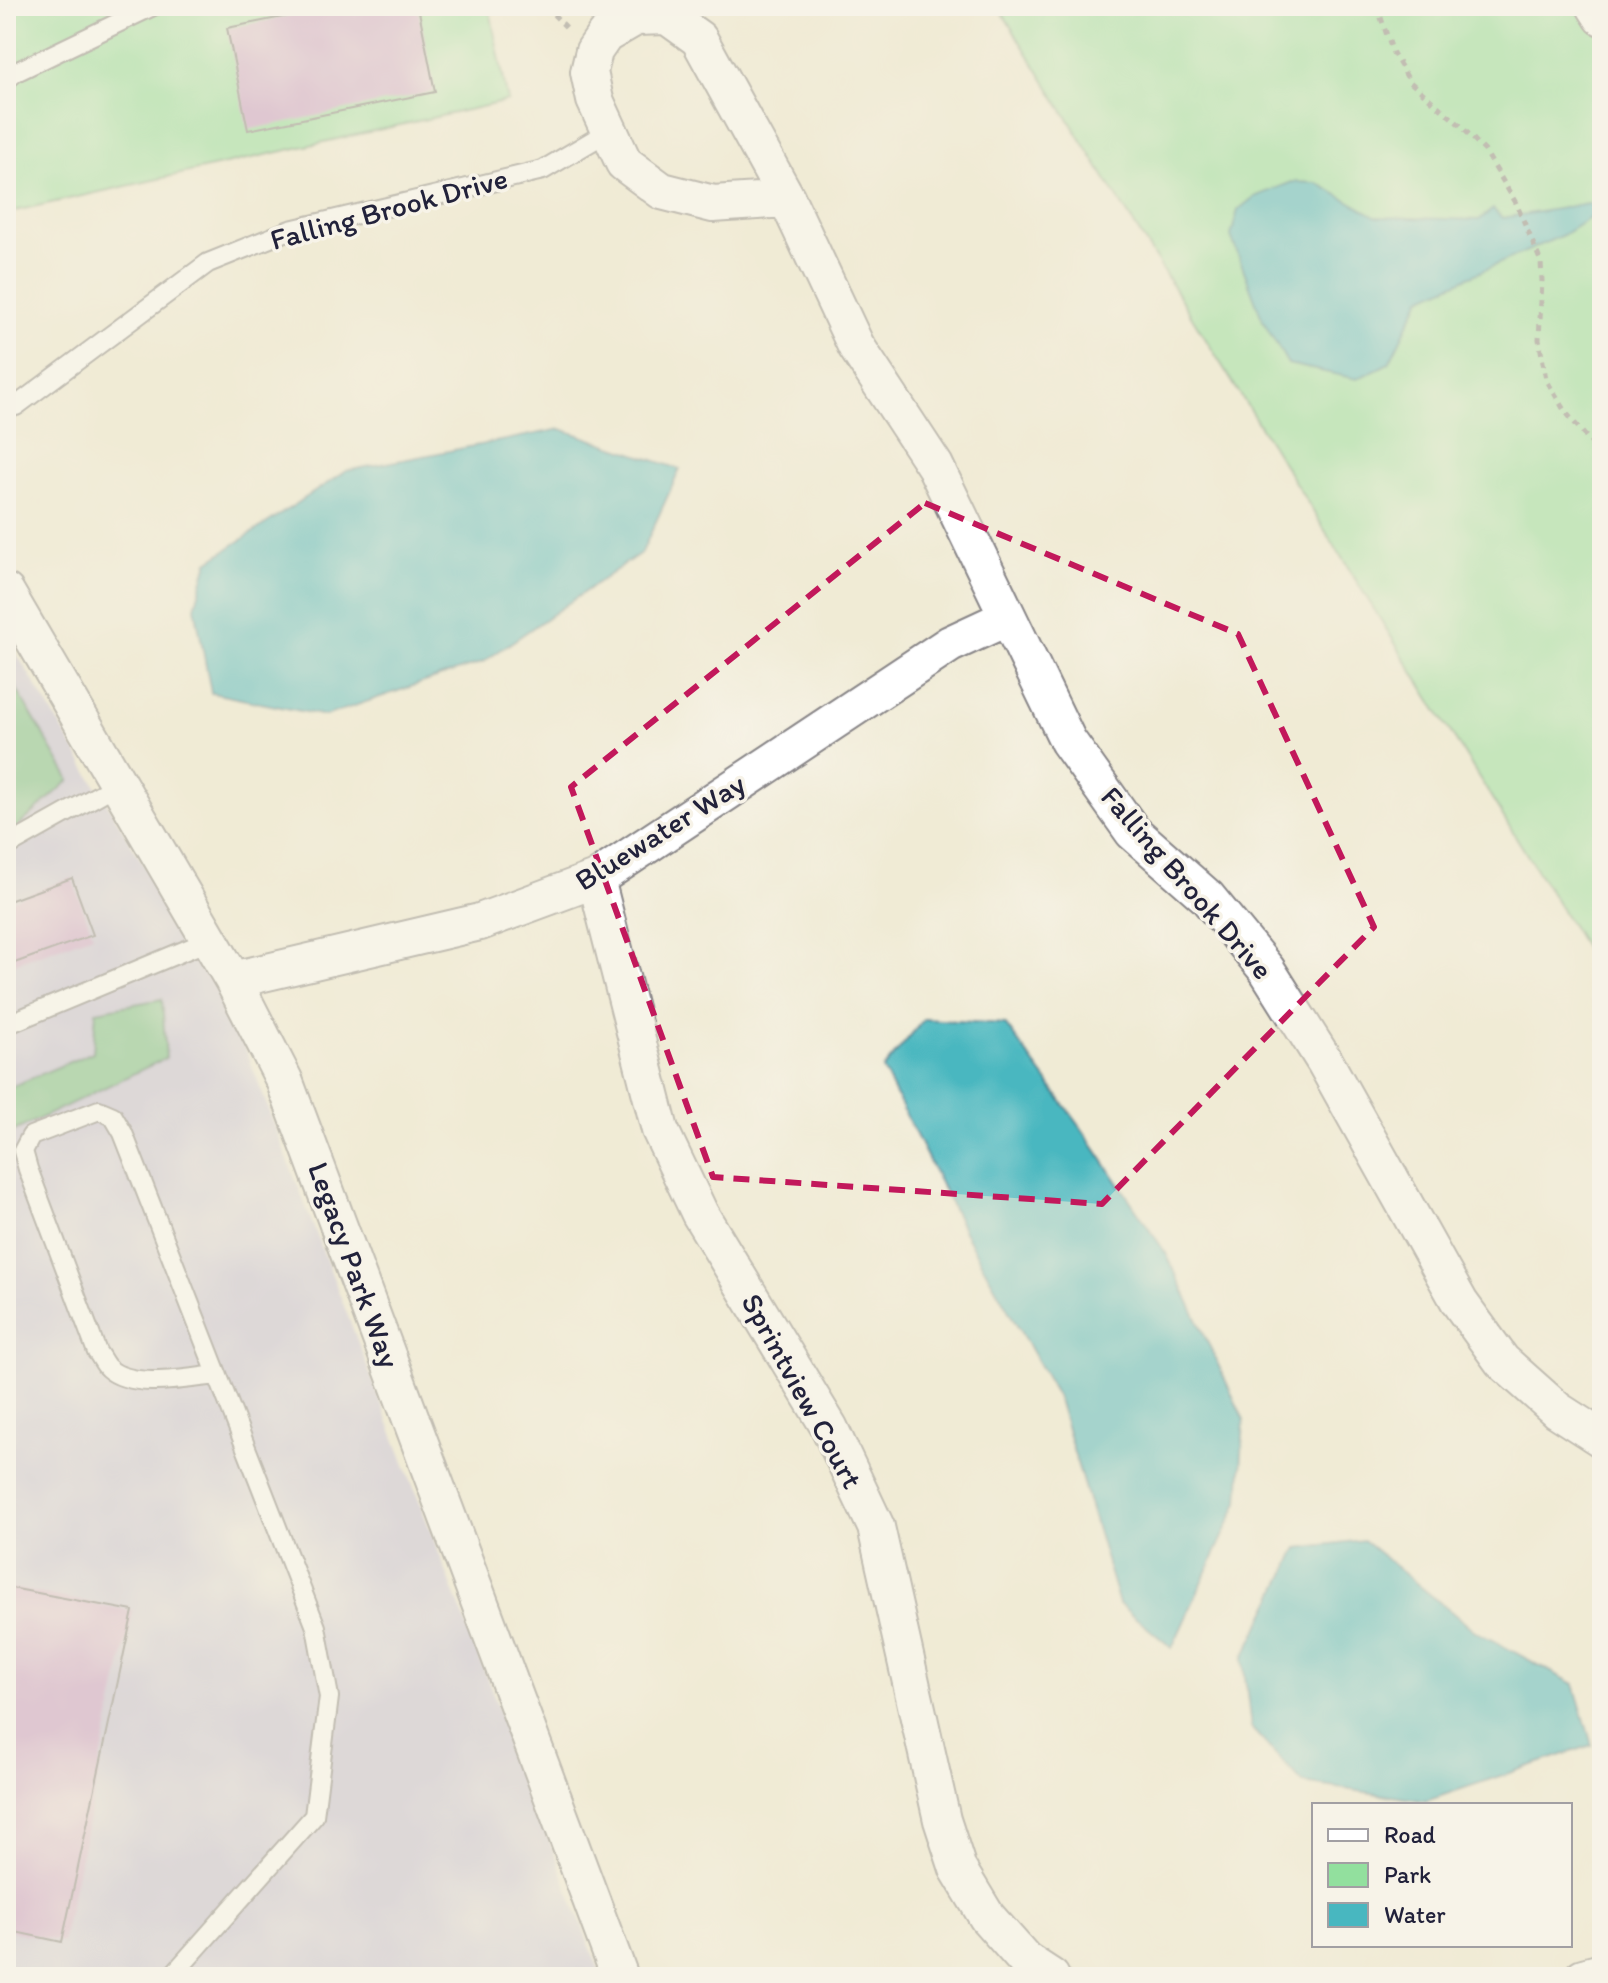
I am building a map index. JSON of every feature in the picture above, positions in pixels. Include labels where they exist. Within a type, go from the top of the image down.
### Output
[{"type":"street","points":[[1595,6],[1602,17]]},
{"type":"street","name":"Falling Brook Drive","points":[[787,199],[713,204],[662,191],[624,163],[595,100],[589,72],[594,51],[605,35],[636,17],[667,16],[699,39],[787,199],[856,346],[935,466],[1068,741],[1133,832],[1207,897],[1267,970],[1325,1062],[1460,1303],[1502,1361],[1557,1410],[1602,1439]]},
{"type":"street","name":"Legacy Park Way","points":[[6,592],[233,980],[284,1080],[620,1977]]},
{"type":"street","name":"Bluewater Way","points":[[233,980],[480,922],[596,879],[950,644],[1006,618]]},
{"type":"street","name":"Sprintview Court","points":[[596,879],[660,1130],[700,1214],[829,1427],[876,1527],[942,1820],[958,1869],[987,1917],[1025,1960],[1051,1977]]},
{"type":"street","points":[[1583,1977],[1602,1972]]},
{"type":"lane","points":[[6,80],[16,72],[153,6]]},
{"type":"lane","name":"Falling Brook Drive","points":[[16,406],[208,263],[290,230],[543,170],[609,131]]},
{"type":"lane","points":[[6,847],[118,784]]},
{"type":"lane","points":[[6,1025],[210,940]]},
{"type":"lane","points":[[171,1977],[314,1816],[329,1697],[316,1627],[123,1133],[113,1116],[99,1110],[31,1136],[23,1151],[28,1169],[97,1352],[109,1369],[128,1378],[151,1381],[217,1375]]},
{"type":"path","points":[[1377,6],[1393,53],[1410,82],[1485,151],[1516,203],[1541,262],[1539,339],[1546,379],[1564,410],[1602,456]]},
{"type":"highlighted area","points":[[925,503],[1238,634],[1374,927],[1102,1204],[713,1177],[571,787]]},
{"type":"shaded area","points":[[6,636],[228,1004],[602,1977],[6,1977]]},
{"type":"green space","points":[[6,6],[489,6],[508,101],[6,213]]},
{"type":"green space","points":[[998,6],[1602,6],[1602,975]]},
{"type":"green space","points":[[6,671],[70,780],[6,837]]},
{"type":"green space","points":[[162,999],[166,1058],[6,1135],[6,1089],[93,1052],[96,1011]]},
{"type":"water","points":[[1292,182],[1317,183],[1377,217],[1479,220],[1493,209],[1502,218],[1594,203],[1602,199],[1602,210],[1563,235],[1421,298],[1389,363],[1357,379],[1288,364],[1263,321],[1231,236],[1238,210],[1254,197]]},
{"type":"water","points":[[561,429],[680,469],[642,552],[483,662],[325,716],[211,693],[195,607],[208,562],[346,471]]},
{"type":"water","points":[[924,1019],[1005,1024],[1080,1126],[1167,1255],[1244,1420],[1239,1502],[1172,1648],[1119,1604],[1057,1396],[969,1241],[883,1069]]},
{"type":"water","points":[[1363,1540],[1475,1631],[1574,1684],[1592,1745],[1426,1801],[1303,1783],[1251,1728],[1243,1659],[1298,1548]]},
{"type":"building","points":[[337,6],[418,6],[435,92],[248,130],[227,28]]},
{"type":"building","points":[[72,878],[93,935],[6,966],[6,902]]},
{"type":"building","points":[[6,1587],[133,1611],[62,1942],[6,1930]]}]
